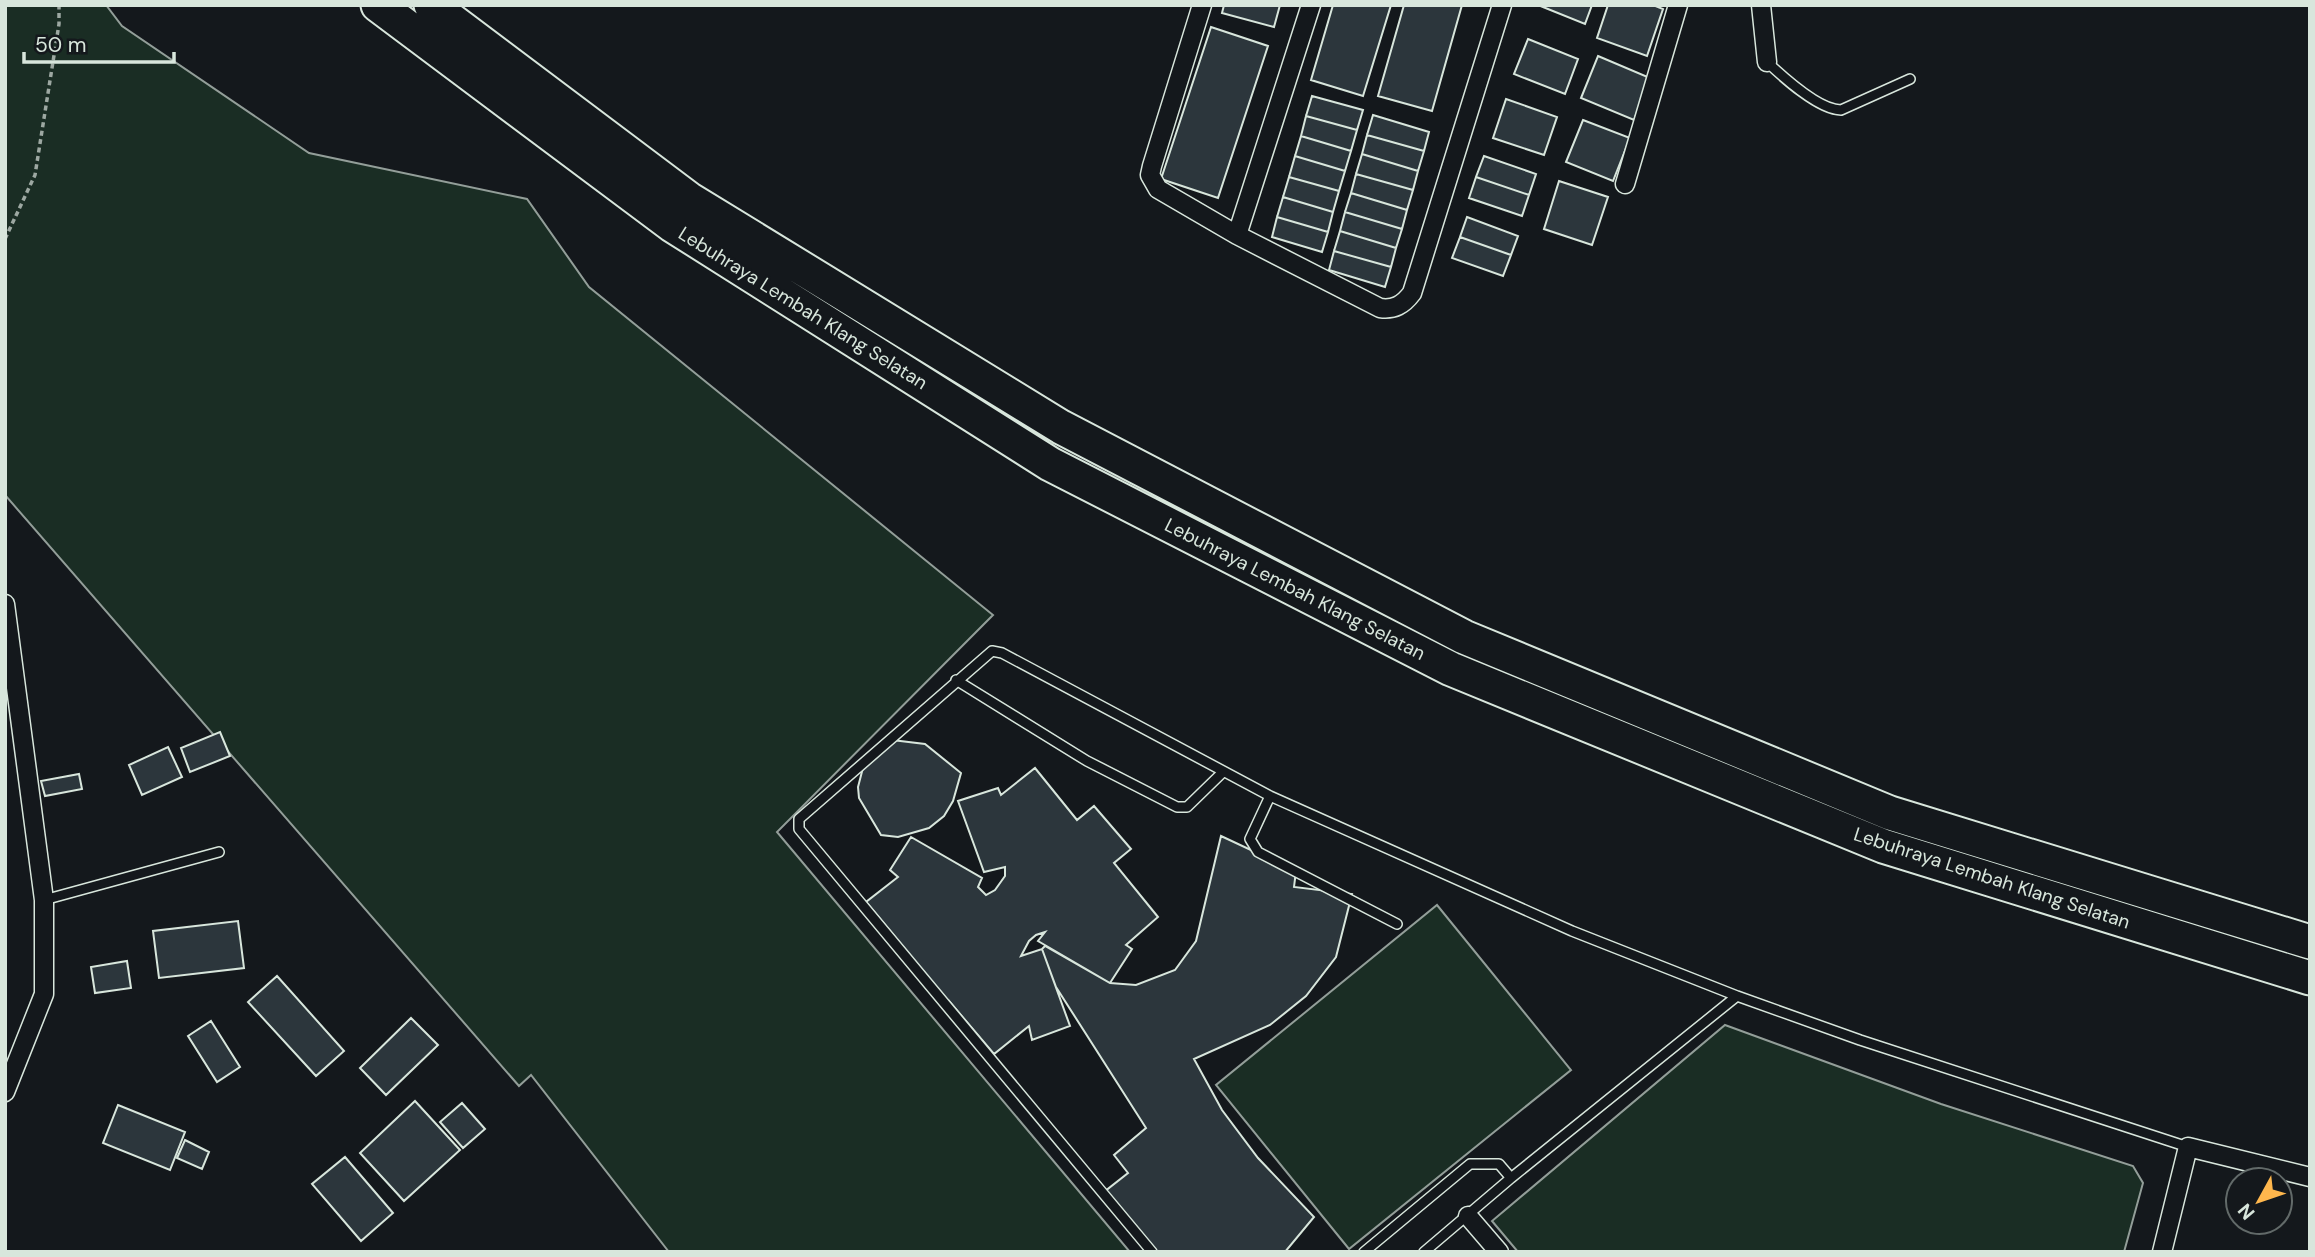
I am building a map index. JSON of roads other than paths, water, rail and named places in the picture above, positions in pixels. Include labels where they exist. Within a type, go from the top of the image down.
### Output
[{"type":"highway","name":"Lebuhraya Lembah Klang Selatan","points":[[378,5],[672,225],[1050,464],[1451,669],[1883,846],[2310,978]]},
{"type":"highway","name":"Lebuhraya Lembah Klang Selatan","points":[[431,5],[689,199],[1061,427],[1464,638],[1890,813],[2310,942]]},
{"type":"street","points":[[1202,5],[1150,175],[1158,189],[1237,235],[1380,309],[1390,309],[1406,301],[1412,293],[1502,5]]},
{"type":"street","points":[[1237,235],[1311,5]]},
{"type":"street","points":[[1625,184],[1678,5]]},
{"type":"street","points":[[1761,5],[1767,62]]},
{"type":"street","points":[[5,604],[44,900],[44,994],[5,1092]]},
{"type":"street","points":[[2162,1252],[2188,1147],[2310,1177]]},
{"type":"street","points":[[1468,1216],[1499,1252]]},
{"type":"lane","points":[[1767,62],[1786,80],[1831,110],[1841,110],[1910,79]]},
{"type":"lane","points":[[1152,1252],[799,829],[799,819],[956,680],[997,650],[1270,796],[1572,931],[1737,996],[2188,1147]]},
{"type":"lane","points":[[956,680],[1087,761],[1177,807],[1187,807],[1223,772]]},
{"type":"lane","points":[[1270,796],[1250,839],[1258,852],[1397,924]]},
{"type":"lane","points":[[44,900],[219,852]]},
{"type":"lane","points":[[1424,1252],[1511,1178],[1737,996]]},
{"type":"lane","points":[[1364,1252],[1470,1164],[1499,1164],[1511,1178]]}]
